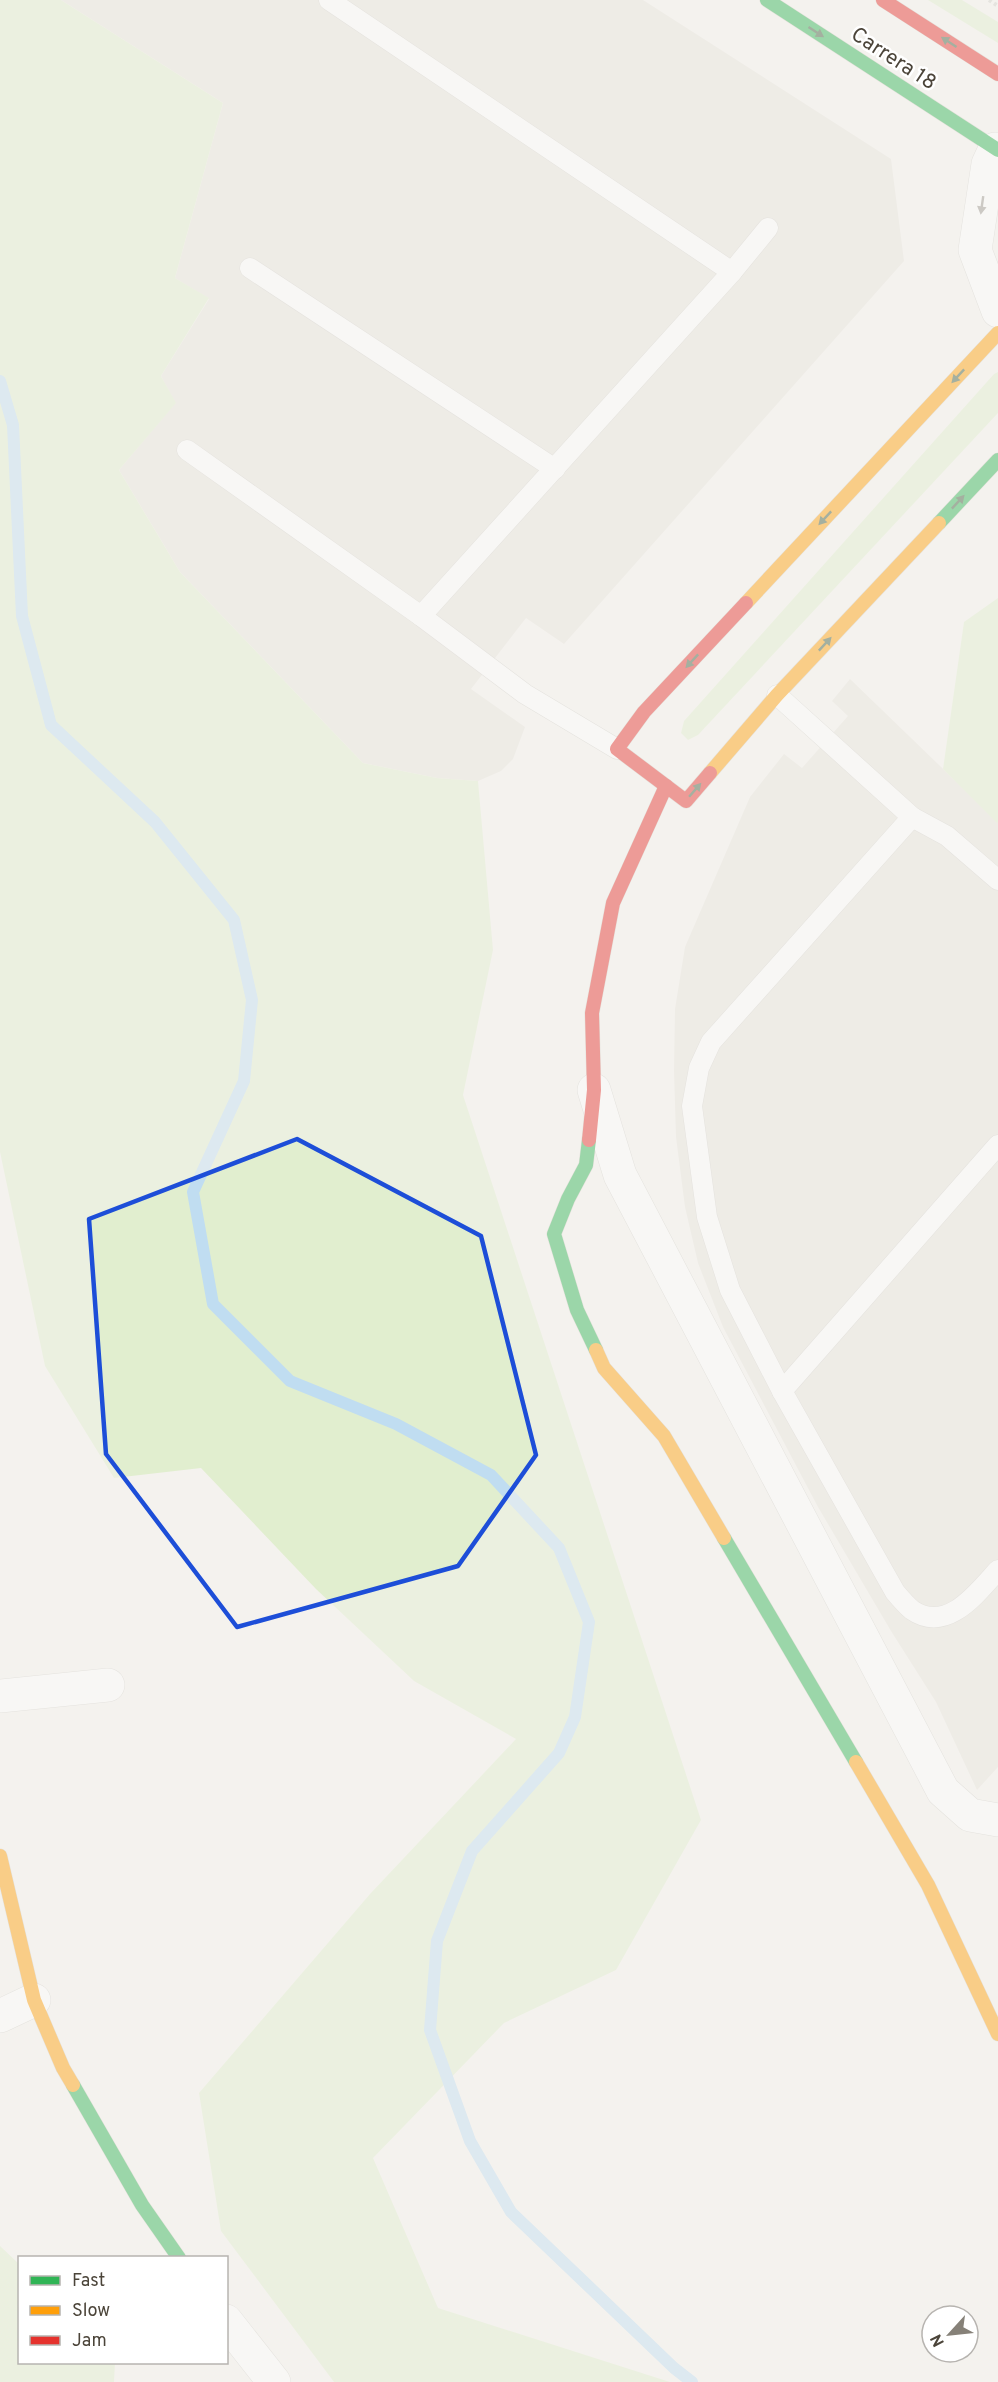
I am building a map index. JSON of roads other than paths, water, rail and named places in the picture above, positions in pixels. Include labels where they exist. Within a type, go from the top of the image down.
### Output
[{"type":"street","name":"Carrera 18","points":[[767,0],[997,150]]},
{"type":"street","name":"Carrera 18","points":[[882,0],[998,74]]},
{"type":"street","points":[[997,150],[988,164],[975,250],[998,311]]},
{"type":"street","points":[[998,333],[644,712],[617,749],[686,801],[777,695],[998,460]]},
{"type":"street","points":[[666,786],[613,903],[592,1013],[594,1090],[586,1165],[568,1199],[554,1234],[577,1310],[604,1368],[664,1436],[928,1885],[998,2034]]},
{"type":"street","points":[[594,1090],[620,1175],[943,1791],[970,1815],[998,1820]]},
{"type":"street","points":[[0,1696],[108,1685]]},
{"type":"street","points":[[2,1870],[34,2000],[63,2068],[142,2205],[178,2256]]},
{"type":"street","points":[[0,2016],[34,2000]]},
{"type":"street","points":[[228,2324],[274,2382]]},
{"type":"lane","points":[[329,0],[732,272]]},
{"type":"lane","points":[[421,616],[732,272],[768,228]]},
{"type":"lane","points":[[250,268],[555,469]]},
{"type":"lane","points":[[187,450],[421,616],[525,694],[617,749]]},
{"type":"lane","points":[[777,695],[912,817],[947,836],[998,880]]},
{"type":"lane","points":[[912,817],[711,1042],[699,1068],[692,1106],[707,1217],[730,1290],[782,1391],[895,1592],[912,1610],[931,1618],[946,1615],[965,1606],[998,1570]]},
{"type":"lane","points":[[782,1391],[998,1145]]},
{"type":"waterway","points":[[0,381],[13,425],[22,616],[51,725],[155,822],[234,920],[252,1000],[244,1081],[193,1192],[213,1304],[290,1381],[396,1424],[491,1475],[559,1548],[589,1622],[575,1717],[559,1753],[472,1851],[437,1941],[430,2030],[470,2141],[511,2212],[674,2368],[692,2382]]}]
